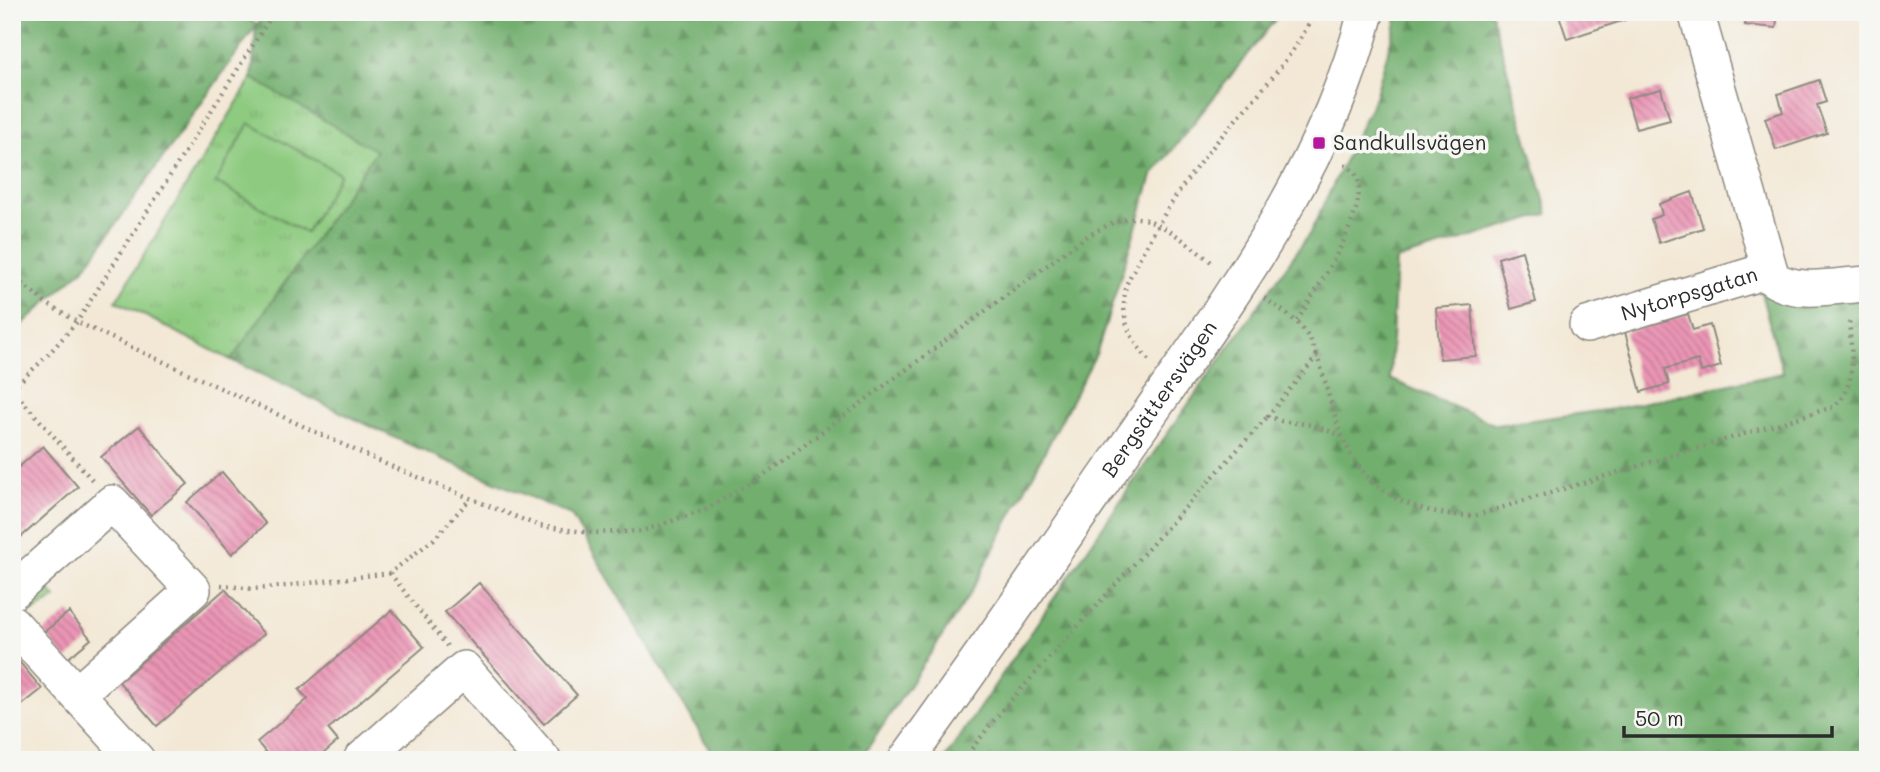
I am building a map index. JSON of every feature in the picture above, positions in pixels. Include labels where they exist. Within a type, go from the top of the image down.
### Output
[{"type":"street","name":"Bergsättersvägen","points":[[906,760],[1174,379],[1279,221],[1303,178],[1347,76],[1366,12]]},
{"type":"street","points":[[1696,12],[1769,270]]},
{"type":"street","name":"Nytorpsgatan","points":[[1587,325],[1769,270],[1772,278],[1782,285],[1799,288],[1857,284]]},
{"type":"street","points":[[12,592],[112,503],[193,590],[77,694]]},
{"type":"street","points":[[12,624],[137,760]]},
{"type":"street","points":[[360,760],[464,669],[543,760]]},
{"type":"path","points":[[112,503],[12,389],[47,356],[77,322],[274,12]]},
{"type":"path","points":[[1150,361],[1128,332],[1123,302],[1126,285],[1158,225],[1211,149],[1282,66],[1315,12]]},
{"type":"path","points":[[1297,321],[1335,259],[1357,205],[1357,177],[1350,167],[1340,162]]},
{"type":"path","points":[[12,274],[44,302],[77,322],[383,463],[539,526],[592,533],[642,531],[705,510],[768,472],[1084,238],[1114,223],[1133,218],[1148,220],[1214,264]]},
{"type":"path","points":[[1254,292],[1297,321],[1311,337],[1343,436],[1356,463],[1373,482],[1411,507],[1449,515],[1474,516],[1822,412],[1840,401],[1847,391],[1851,376],[1849,303],[1857,284]]},
{"type":"path","points":[[963,760],[1003,709],[1268,416],[1317,356]]},
{"type":"path","points":[[1268,416],[1281,421],[1312,425],[1343,436]]},
{"type":"path","points":[[193,590],[224,584],[252,589],[277,587],[390,573],[434,539],[470,499]]},
{"type":"path","points":[[390,573],[464,669]]},
{"type":"green space","points":[[12,12],[234,12],[257,24],[264,12],[1281,12],[1152,176],[1097,352],[970,594],[860,760],[716,760],[571,515],[406,443],[231,360],[375,152],[252,78],[256,26],[87,265],[12,334]]},
{"type":"green space","points":[[1399,12],[1491,12],[1548,214],[1396,260],[1390,379],[1496,425],[1613,409],[1783,373],[1752,260],[1800,281],[1868,273],[1868,760],[944,760],[1138,475],[1310,233],[1375,97]]},
{"type":"green space","points":[[252,78],[376,151],[231,360],[116,301]]},
{"type":"green space","points":[[249,123],[340,174],[306,233],[216,182]]},
{"type":"green space","points":[[34,573],[56,598],[32,612],[20,604]]},
{"type":"building","points":[[1558,12],[1632,12],[1634,17],[1567,39]]},
{"type":"building","points":[[1747,12],[1778,12],[1776,28],[1745,25]]},
{"type":"building","points":[[1819,80],[1826,102],[1817,105],[1827,133],[1776,150],[1765,118],[1783,112],[1778,94]]},
{"type":"building","points":[[1661,89],[1670,120],[1636,129],[1627,98]]},
{"type":"building","points":[[1692,192],[1703,228],[1659,243],[1651,219],[1662,215],[1659,204]]},
{"type":"building","points":[[1522,251],[1536,302],[1511,309],[1498,258]]},
{"type":"building","points":[[1472,305],[1476,356],[1440,359],[1436,308]]},
{"type":"building","points":[[1688,314],[1693,330],[1710,325],[1721,366],[1701,372],[1698,360],[1665,369],[1669,384],[1641,392],[1625,332]]},
{"type":"building","points":[[139,426],[188,484],[151,515],[101,457]]},
{"type":"building","points":[[43,446],[78,487],[12,545],[12,473]]},
{"type":"building","points":[[222,472],[266,524],[232,554],[187,502]]},
{"type":"building","points":[[479,583],[577,695],[544,724],[445,612]]},
{"type":"building","points":[[225,589],[264,634],[157,726],[119,682]]},
{"type":"building","points":[[392,610],[424,647],[328,729],[338,741],[316,760],[272,760],[257,742],[308,699],[299,690]]},
{"type":"building","points":[[69,612],[91,639],[66,660],[44,632]]},
{"type":"building","points":[[12,653],[42,689],[12,713]]},
{"type":"place","name":"Sandkullsvägen","points":[[1319,143]]}]
